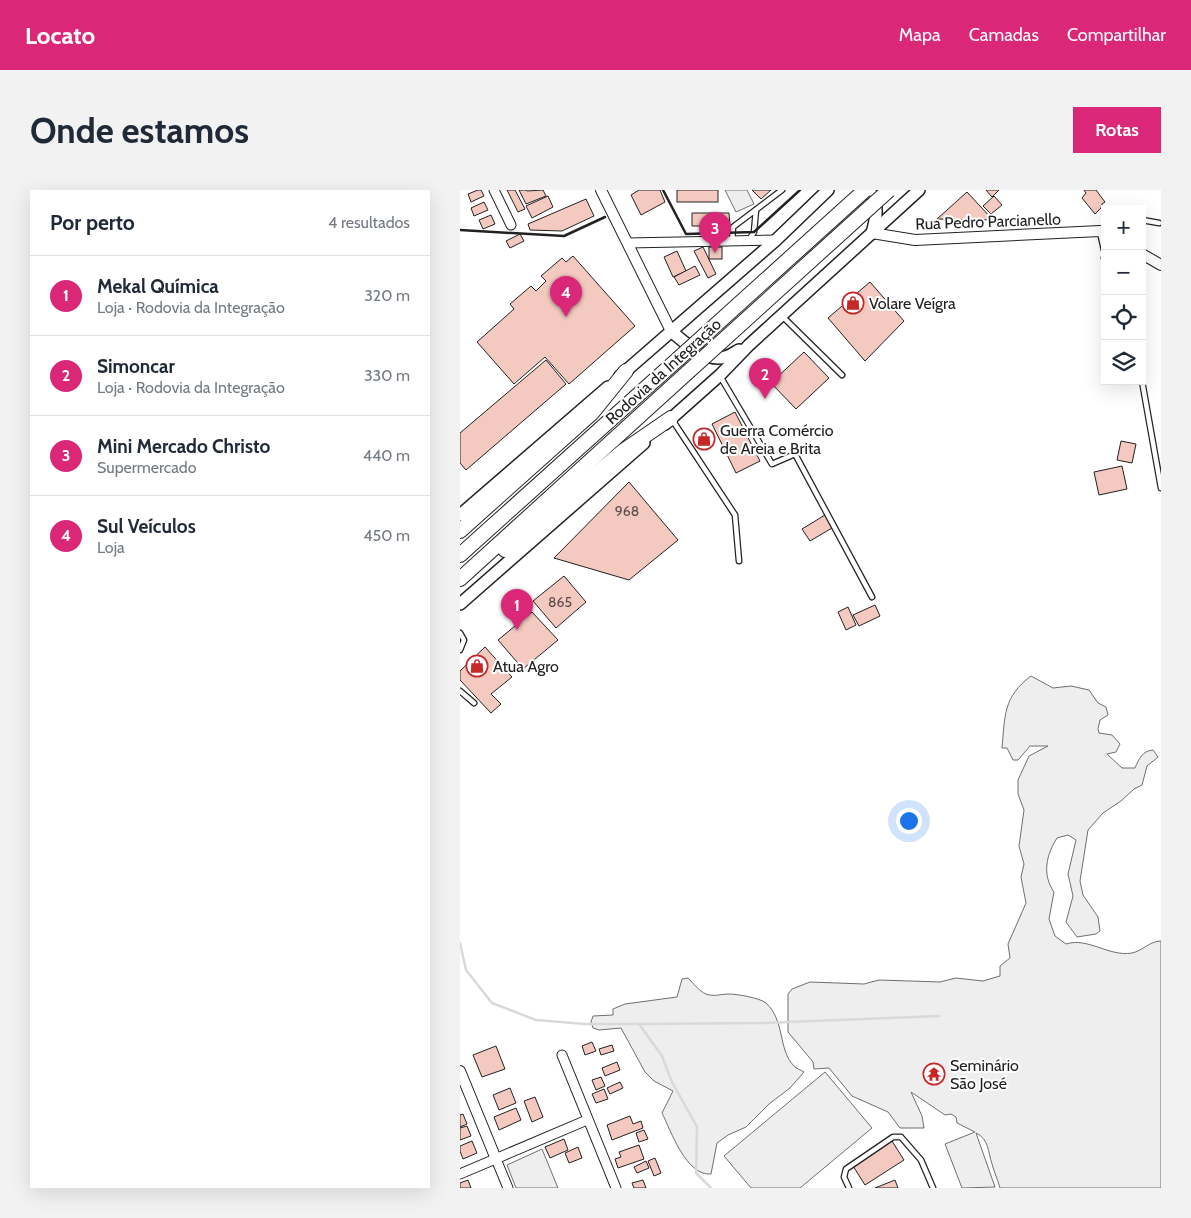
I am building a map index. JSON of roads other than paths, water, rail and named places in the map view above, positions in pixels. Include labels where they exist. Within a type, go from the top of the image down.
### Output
[{"type":"highway","name":"Rodovia da Integração","points":[[460,555],[865,190]]},
{"type":"highway","name":"Rodovia da Integração","points":[[460,579],[889,190]]},
{"type":"highway","points":[[460,531],[592,413],[626,371]]},
{"type":"highway","points":[[460,588],[623,451],[671,418]]},
{"type":"main road","points":[[460,515],[776,240],[828,190]]},
{"type":"main road","points":[[869,190],[876,200],[877,215],[872,233]]},
{"type":"main road","points":[[460,604],[720,376],[781,315],[919,190]]},
{"type":"main road","points":[[671,331],[699,353],[713,357],[724,358],[749,345]]},
{"type":"street","points":[[494,190],[511,225]]},
{"type":"street","points":[[601,190],[671,331]]},
{"type":"street","name":"Rua Pedro Parcianello","points":[[872,233],[915,240],[1101,232]]},
{"type":"street","points":[[628,243],[776,240]]},
{"type":"street","points":[[1146,256],[1161,265]]},
{"type":"street","points":[[562,1055],[616,1188]]},
{"type":"street","points":[[460,1071],[508,1188]]},
{"type":"street","points":[[460,1174],[587,1120]]},
{"type":"lane","points":[[732,241],[733,227],[782,190]]},
{"type":"lane","points":[[749,241],[754,232],[756,210]]},
{"type":"lane","points":[[1146,221],[1159,223]]},
{"type":"lane","points":[[781,315],[842,375]]},
{"type":"lane","points":[[720,376],[772,464],[795,454],[872,597]]},
{"type":"lane","points":[[1143,385],[1161,488]]},
{"type":"lane","points":[[671,418],[735,515],[739,560]]},
{"type":"lane","points":[[460,632],[464,640],[460,650]]},
{"type":"lane","points":[[460,691],[474,703]]},
{"type":"lane","points":[[849,1188],[844,1177],[846,1168],[893,1137],[901,1137],[921,1160],[933,1188]]},
{"type":"waterway","points":[[460,943],[466,970],[492,1003],[536,1020],[585,1024],[764,1023],[939,1016]]},
{"type":"waterway","points":[[639,1024],[662,1056],[672,1082],[697,1127],[696,1173],[711,1188]]},
{"type":"place","name":"Mini Mercado Christo","points":[[715,253]]},
{"type":"place","name":"Volare Veígra","points":[[853,303]]},
{"type":"place","name":"Sul Veículos","points":[[566,317]]},
{"type":"place","name":"Simoncar","points":[[765,399]]},
{"type":"place","name":"Guerra Comércio de Areia e Brita","points":[[704,439]]},
{"type":"place","name":"Mekal Química","points":[[517,630]]},
{"type":"place","name":"Atua Agro","points":[[477,666]]},
{"type":"place","name":"Seminário São José","points":[[934,1074]]}]
